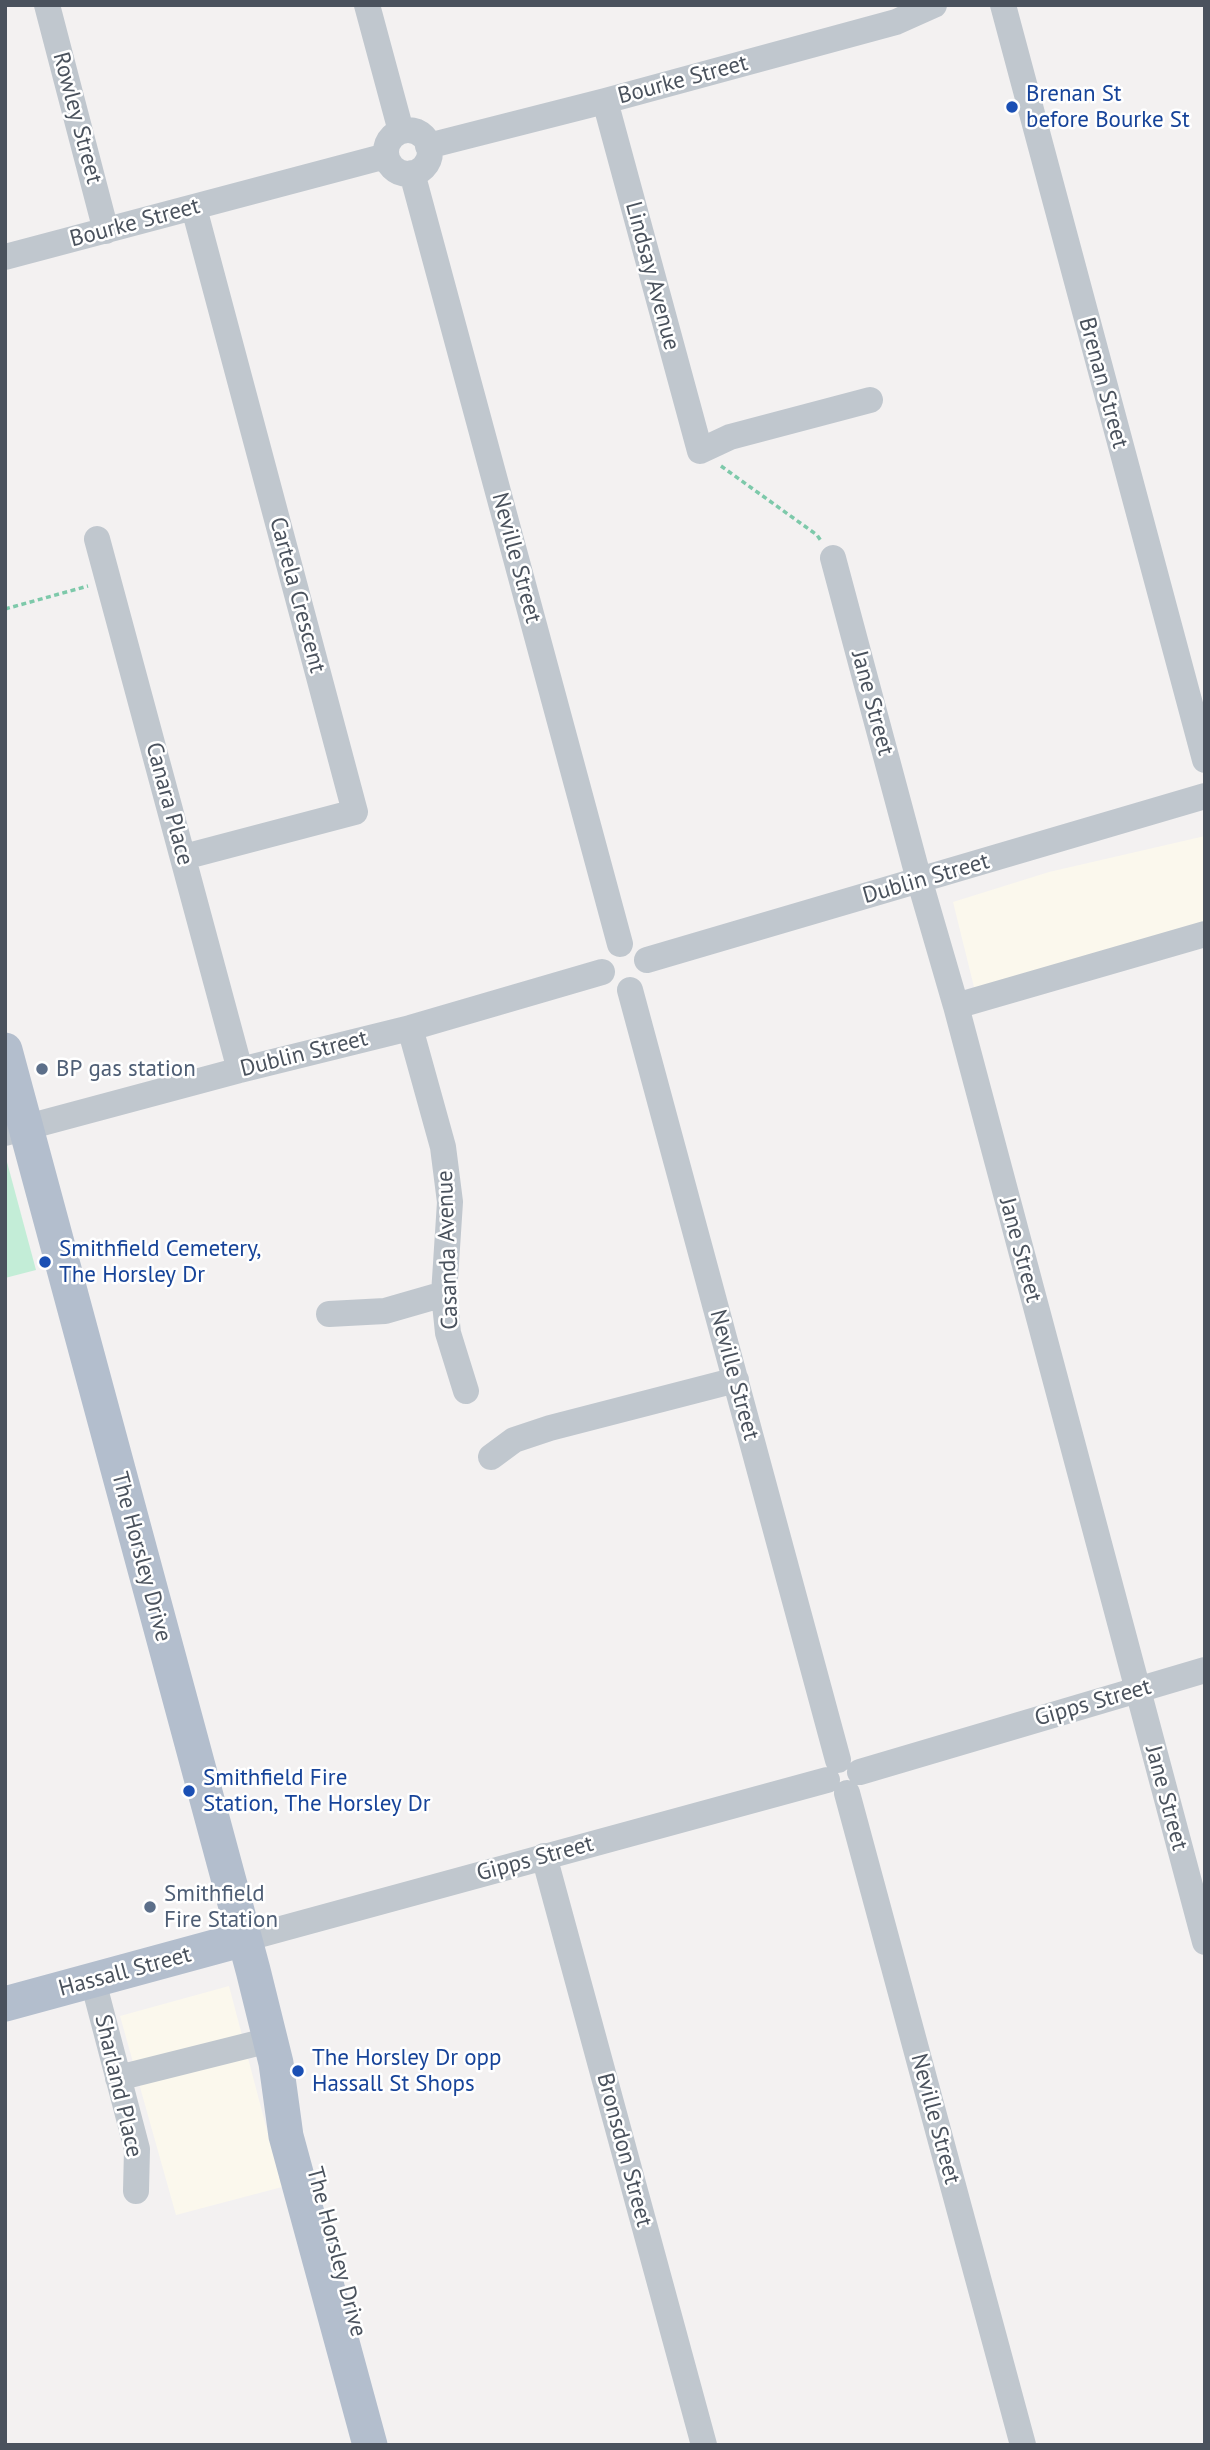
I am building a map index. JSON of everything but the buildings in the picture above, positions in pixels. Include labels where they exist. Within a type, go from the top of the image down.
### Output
[{"type":"main road","name":"The Horsley Drive","points":[[5,1050],[15,1130],[244,1939],[273,2051],[286,2136],[370,2445]]},
{"type":"main road","name":"Hassall Street","points":[[5,2004],[244,1939]]},
{"type":"main road","name":"The Horsley Drive","points":[[273,2051],[303,2126],[388,2445]]},
{"type":"street","name":"Rowley Street","points":[[47,5],[106,231]]},
{"type":"street","points":[[367,5],[401,131]]},
{"type":"street","name":"Bourke Street","points":[[428,146],[896,22],[934,5]]},
{"type":"street","name":"Brenan Street","points":[[1003,5],[1205,760]]},
{"type":"street","name":"Lindsay Avenue","points":[[605,101],[700,451]]},
{"type":"street","points":[[401,131],[415,131],[426,140],[428,146],[428,160],[424,166],[412,173],[405,174],[393,168],[386,156],[391,138],[401,131]]},
{"type":"street","name":"Bourke Street","points":[[5,257],[386,156]]},
{"type":"street","name":"Neville Street","points":[[412,173],[620,944]]},
{"type":"street","name":"Cartela Crescent","points":[[184,858],[355,812],[194,208]]},
{"type":"street","points":[[700,451],[730,437],[870,400]]},
{"type":"street","name":"Canara Place","points":[[97,539],[240,1070]]},
{"type":"street","name":"Jane Street","points":[[834,558],[1205,1942]]},
{"type":"street","name":"Dublin Street","points":[[647,960],[1205,796]]},
{"type":"street","points":[[956,1006],[1205,934]]},
{"type":"street","points":[[620,944],[634,945],[642,951],[647,960],[648,970],[640,984],[630,990],[614,988],[601,972],[601,961],[606,952],[620,944]]},
{"type":"street","name":"Dublin Street","points":[[15,1130],[410,1028],[601,972]]},
{"type":"street","name":"Neville Street","points":[[630,990],[1023,2445]]},
{"type":"street","name":"Casanda Avenue","points":[[410,1028],[443,1147],[450,1202],[444,1294],[448,1332],[466,1391]]},
{"type":"street","points":[[330,1314],[385,1311],[444,1294]]},
{"type":"street","points":[[491,1457],[514,1440],[550,1428],[736,1380]]},
{"type":"street","name":"Gipps Street","points":[[244,1939],[843,1776],[1205,1671]]},
{"type":"street","name":"Bronsdon Street","points":[[544,1856],[704,2445]]},
{"type":"street","name":"Sharland Place","points":[[93,1980],[137,2150],[136,2192]]},
{"type":"street","points":[[118,2078],[273,2051]]},
{"type":"path","points":[[700,451],[817,535],[834,558]]},
{"type":"path","points":[[5,609],[108,580]]},
{"type":"shaded area","points":[[1205,836],[1205,926],[975,991],[953,902],[1049,872]]},
{"type":"shaded area","points":[[229,1986],[282,2187],[176,2215],[120,2016]]},
{"type":"green space","points":[[5,1162],[36,1270],[5,1278]]},
{"type":"place","name":"Brenan St before Bourke St","points":[[1012,107]]},
{"type":"place","name":"BP gas station","points":[[42,1069]]},
{"type":"place","name":"Smithfield Cemetery, The Horsley Dr","points":[[45,1262]]},
{"type":"place","name":"Smithfield Fire Station, The Horsley Dr","points":[[189,1791]]},
{"type":"place","name":"Smithfield Fire Station","points":[[150,1907]]},
{"type":"place","name":"The Horsley Dr opp Hassall St Shops","points":[[298,2071]]}]
